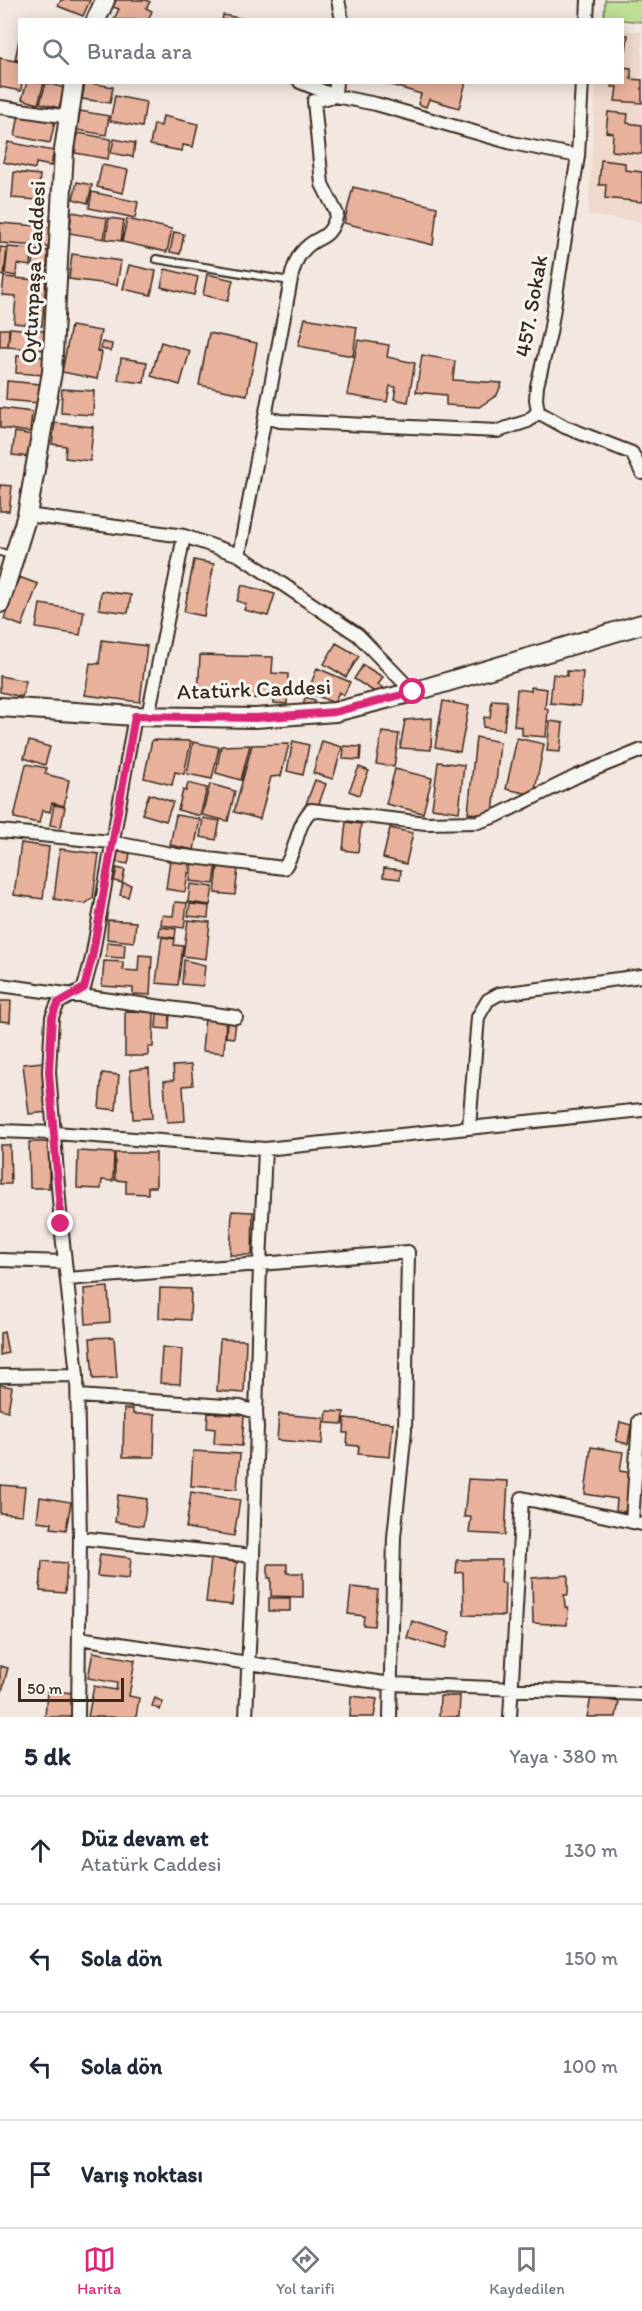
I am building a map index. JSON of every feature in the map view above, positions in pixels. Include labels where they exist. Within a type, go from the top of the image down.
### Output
[{"type":"main road","points":[[97,18],[105,0]]},
{"type":"main road","name":"Oytunpaşa Caddesi","points":[[0,603],[7,554],[27,515],[52,372],[64,150],[74,84]]},
{"type":"main road","name":"Atatürk Caddesi","points":[[0,706],[141,716],[255,718],[335,712],[413,692],[642,624]]},
{"type":"street","points":[[338,0],[342,18]]},
{"type":"street","points":[[587,18],[588,0]]},
{"type":"street","points":[[305,84],[335,96],[376,104],[512,143],[578,156]]},
{"type":"street","points":[[335,96],[336,84]]},
{"type":"street","name":"457. Sokak","points":[[538,412],[537,386],[550,333],[578,156],[582,84]]},
{"type":"street","points":[[239,555],[290,281],[301,252],[316,240],[328,235],[337,214],[322,184],[314,101],[335,96]]},
{"type":"street","points":[[0,107],[69,117]]},
{"type":"street","points":[[265,417],[280,421],[498,431],[528,422],[538,412],[565,427],[632,453],[642,473]]},
{"type":"street","points":[[27,515],[184,536],[239,555],[358,635],[413,692]]},
{"type":"street","points":[[78,1717],[80,1538],[78,1396],[49,1072],[52,1017],[58,1003],[84,988],[111,842],[184,536]]},
{"type":"street","points":[[0,831],[111,842],[176,855],[284,868],[289,861],[305,817],[311,810],[426,823],[478,822],[496,816],[577,776],[642,750]]},
{"type":"street","points":[[469,1127],[478,1017],[488,1000],[499,994],[642,976]]},
{"type":"street","points":[[0,985],[236,1017]]},
{"type":"street","points":[[0,1131],[265,1149],[642,1110]]},
{"type":"street","points":[[246,1717],[265,1149]]},
{"type":"street","points":[[67,1279],[408,1252],[405,1430],[394,1537],[390,1717]]},
{"type":"street","points":[[0,1260],[65,1262]]},
{"type":"street","points":[[0,1376],[77,1375]]},
{"type":"street","points":[[78,1396],[240,1407],[256,1412],[256,1416]]},
{"type":"street","points":[[510,1717],[522,1498],[637,1523],[639,1420]]},
{"type":"street","points":[[80,1538],[253,1556]]},
{"type":"street","points":[[79,1638],[391,1684],[512,1687],[642,1694]]},
{"type":"lane","points":[[156,259],[290,281]]},
{"type":"shaded area","points":[[624,30],[642,32],[642,222],[588,215],[596,84],[624,84]]},
{"type":"green space","points":[[605,0],[642,0],[642,22],[624,20],[624,18],[604,18]]},
{"type":"building","points":[[61,0],[90,0],[83,16],[58,6]]},
{"type":"building","points":[[116,0],[146,0],[150,2],[146,8],[152,11],[149,18],[114,18],[119,9],[113,7]]},
{"type":"building","points":[[223,15],[240,18],[222,18]]},
{"type":"building","points":[[624,34],[628,35],[626,51],[624,51]]},
{"type":"building","points":[[0,58],[18,62],[18,84],[22,84],[21,91],[0,87]]},
{"type":"building","points":[[624,67],[631,68],[631,79],[642,80],[642,103],[615,101],[617,87],[612,87],[612,84],[624,84]]},
{"type":"building","points":[[26,84],[44,84],[38,104],[22,99]]},
{"type":"building","points":[[46,84],[65,88],[59,108],[40,103]]},
{"type":"building","points":[[85,84],[113,87],[110,103],[82,99]]},
{"type":"building","points":[[388,84],[465,84],[459,108],[429,99],[426,107],[418,104],[421,94]]},
{"type":"building","points":[[115,96],[146,102],[142,127],[110,121]]},
{"type":"building","points":[[80,111],[109,116],[106,135],[77,130]]},
{"type":"building","points":[[608,112],[628,114],[627,123],[642,125],[642,154],[612,151],[613,133],[606,132]]},
{"type":"building","points":[[19,114],[55,121],[50,143],[15,136]]},
{"type":"building","points":[[163,116],[198,124],[193,147],[183,145],[182,151],[150,145],[154,124],[161,126]]},
{"type":"building","points":[[78,133],[111,139],[108,159],[75,153]]},
{"type":"building","points":[[114,139],[135,143],[133,157],[111,153]]},
{"type":"building","points":[[8,142],[54,151],[51,166],[36,163],[35,169],[3,162]]},
{"type":"building","points":[[601,160],[625,163],[625,170],[642,172],[642,202],[605,198],[606,185],[599,185]]},
{"type":"building","points":[[102,165],[128,170],[123,193],[97,187]]},
{"type":"building","points":[[14,172],[40,175],[38,200],[12,198]]},
{"type":"building","points":[[77,182],[92,185],[88,203],[73,199]]},
{"type":"building","points":[[353,187],[437,207],[433,245],[344,223]]},
{"type":"building","points":[[92,192],[138,202],[135,218],[89,208]]},
{"type":"building","points":[[72,212],[107,218],[104,239],[69,233]]},
{"type":"building","points":[[109,218],[124,220],[121,241],[106,239]]},
{"type":"building","points":[[127,219],[172,229],[167,252],[122,242]]},
{"type":"building","points":[[0,223],[50,227],[49,247],[0,243]]},
{"type":"building","points":[[174,232],[184,234],[180,254],[170,252]]},
{"type":"building","points":[[0,247],[7,248],[4,276],[0,275]]},
{"type":"building","points":[[8,247],[32,249],[31,266],[17,264],[16,276],[5,274]]},
{"type":"building","points":[[34,250],[48,251],[47,267],[33,266]]},
{"type":"building","points":[[72,254],[121,261],[117,285],[69,279]]},
{"type":"building","points":[[129,265],[156,271],[151,295],[123,289]]},
{"type":"building","points":[[165,269],[198,277],[194,295],[161,287]]},
{"type":"building","points":[[207,274],[233,280],[228,301],[203,295]]},
{"type":"building","points":[[4,277],[46,281],[42,326],[14,323],[16,296],[2,295]]},
{"type":"building","points":[[305,318],[357,327],[353,356],[298,346]]},
{"type":"building","points":[[71,326],[101,331],[97,351],[102,352],[97,379],[62,372]]},
{"type":"building","points":[[10,328],[44,331],[43,350],[8,347]]},
{"type":"building","points":[[0,329],[9,329],[8,347],[0,347]]},
{"type":"building","points":[[209,333],[257,343],[247,395],[199,385]]},
{"type":"building","points":[[358,340],[389,345],[387,357],[415,363],[408,402],[394,399],[396,387],[390,386],[387,402],[347,395]]},
{"type":"building","points":[[102,342],[112,344],[111,351],[101,349]]},
{"type":"building","points":[[161,342],[190,351],[180,385],[151,376]]},
{"type":"building","points":[[17,355],[46,357],[45,375],[16,373]]},
{"type":"building","points":[[422,355],[455,361],[453,380],[502,383],[497,395],[479,407],[446,405],[446,395],[416,392]]},
{"type":"building","points":[[121,358],[147,362],[144,383],[118,380]]},
{"type":"building","points":[[7,381],[40,384],[38,403],[6,400]]},
{"type":"building","points":[[62,389],[94,391],[93,415],[61,413]]},
{"type":"building","points":[[0,408],[32,412],[30,432],[0,428]]},
{"type":"building","points":[[55,423],[93,427],[90,461],[65,458],[66,446],[52,444]]},
{"type":"building","points":[[15,432],[33,435],[30,457],[12,455]]},
{"type":"building","points":[[0,485],[12,486],[9,511],[0,511]]},
{"type":"building","points":[[194,560],[214,564],[204,616],[184,612]]},
{"type":"building","points":[[19,577],[38,584],[22,626],[4,619]]},
{"type":"building","points":[[242,585],[275,594],[268,616],[244,610],[246,604],[237,601]]},
{"type":"building","points":[[101,591],[131,595],[128,613],[99,609]]},
{"type":"building","points":[[40,604],[84,611],[80,635],[36,628]]},
{"type":"building","points":[[102,640],[147,646],[140,702],[85,695],[90,663],[99,664]]},
{"type":"building","points":[[336,643],[359,656],[346,677],[324,664]]},
{"type":"building","points":[[200,655],[273,657],[272,673],[288,674],[287,704],[274,703],[274,699],[198,696]]},
{"type":"building","points":[[363,665],[383,677],[378,685],[385,689],[381,696],[354,679]]},
{"type":"building","points":[[317,668],[350,682],[344,695],[339,692],[334,703],[308,692]]},
{"type":"building","points":[[567,671],[583,672],[580,706],[550,703],[553,674],[567,676]]},
{"type":"building","points":[[0,676],[26,681],[22,697],[0,692]]},
{"type":"building","points":[[531,687],[547,689],[546,737],[522,735],[522,727],[514,726],[517,689],[531,691]]},
{"type":"building","points":[[305,697],[315,700],[313,709],[303,707]]},
{"type":"building","points":[[492,700],[507,701],[504,730],[483,727],[484,717],[490,718]]},
{"type":"building","points":[[443,701],[469,706],[460,752],[435,747]]},
{"type":"building","points":[[432,718],[431,750],[400,748],[405,720]]},
{"type":"building","points":[[550,721],[563,723],[560,752],[547,751]]},
{"type":"building","points":[[382,732],[399,734],[394,767],[376,764]]},
{"type":"building","points":[[476,737],[500,742],[493,815],[468,813]]},
{"type":"building","points":[[517,738],[544,744],[534,795],[506,789]]},
{"type":"building","points":[[152,740],[191,741],[184,774],[175,772],[172,785],[144,778]]},
{"type":"building","points":[[29,741],[50,747],[45,765],[24,758]]},
{"type":"building","points":[[293,741],[309,745],[303,775],[287,771]]},
{"type":"building","points":[[322,741],[342,747],[333,779],[313,773]]},
{"type":"building","points":[[193,742],[219,747],[212,779],[187,774]]},
{"type":"building","points":[[289,744],[281,776],[271,777],[260,819],[234,812],[252,745]]},
{"type":"building","points":[[250,745],[241,780],[216,773],[221,746]]},
{"type":"building","points":[[344,746],[361,747],[360,760],[343,759]]},
{"type":"building","points":[[438,762],[464,765],[459,812],[432,808]]},
{"type":"building","points":[[26,764],[47,768],[45,774],[69,780],[64,806],[52,803],[50,812],[42,810],[39,823],[14,818]]},
{"type":"building","points":[[359,767],[369,771],[359,795],[349,791]]},
{"type":"building","points":[[395,769],[432,778],[423,813],[386,804]]},
{"type":"building","points":[[315,780],[326,784],[317,809],[306,804]]},
{"type":"building","points":[[188,783],[207,788],[200,816],[178,810],[183,790],[186,791]]},
{"type":"building","points":[[210,784],[235,791],[228,821],[202,815]]},
{"type":"building","points":[[149,794],[173,802],[166,821],[142,814]]},
{"type":"building","points":[[54,805],[65,807],[61,827],[50,825]]},
{"type":"building","points":[[176,815],[200,819],[194,850],[170,845]]},
{"type":"building","points":[[203,818],[220,821],[216,840],[200,837]]},
{"type":"building","points":[[346,822],[361,824],[358,852],[343,850]]},
{"type":"building","points":[[390,828],[413,833],[406,864],[383,858]]},
{"type":"building","points":[[21,843],[49,847],[43,899],[14,895]]},
{"type":"building","points":[[60,849],[99,854],[93,898],[85,904],[54,899]]},
{"type":"building","points":[[117,852],[130,853],[128,864],[115,862]]},
{"type":"building","points":[[170,859],[190,862],[185,892],[166,889]]},
{"type":"building","points":[[192,860],[217,863],[214,884],[190,881]]},
{"type":"building","points":[[218,866],[238,868],[235,895],[215,893]]},
{"type":"building","points":[[117,868],[125,870],[122,883],[114,881]]},
{"type":"building","points":[[384,868],[401,870],[400,879],[383,877]]},
{"type":"building","points":[[123,883],[131,885],[128,897],[120,895]]},
{"type":"building","points":[[190,884],[213,887],[210,905],[188,902]]},
{"type":"building","points":[[175,902],[187,903],[184,928],[161,925],[162,915],[173,916]]},
{"type":"building","points":[[190,904],[209,906],[208,918],[188,916]]},
{"type":"building","points":[[108,920],[136,922],[134,942],[107,939]]},
{"type":"building","points":[[188,920],[210,922],[206,959],[183,956]]},
{"type":"building","points":[[160,927],[176,929],[175,938],[159,936]]},
{"type":"building","points":[[162,937],[175,939],[174,945],[183,946],[178,985],[156,983]]},
{"type":"building","points":[[107,942],[125,944],[124,958],[106,957]]},
{"type":"building","points":[[139,955],[152,956],[150,995],[133,994],[133,988],[102,986],[104,961],[123,962],[123,970],[138,971]]},
{"type":"building","points":[[184,960],[205,965],[203,986],[182,984]]},
{"type":"building","points":[[0,1001],[11,1001],[10,1022],[0,1021]]},
{"type":"building","points":[[125,1011],[154,1012],[153,1047],[148,1047],[148,1056],[125,1056]]},
{"type":"building","points":[[157,1012],[170,1013],[169,1029],[156,1028]]},
{"type":"building","points":[[205,1018],[226,1020],[224,1053],[202,1051]]},
{"type":"building","points":[[227,1020],[236,1021],[234,1038],[226,1037]]},
{"type":"building","points":[[43,1062],[49,1112],[29,1114],[23,1064]]},
{"type":"building","points":[[191,1065],[193,1085],[183,1086],[185,1121],[167,1122],[164,1081],[174,1080],[173,1066]]},
{"type":"building","points":[[149,1068],[152,1118],[133,1119],[130,1070]]},
{"type":"building","points":[[102,1073],[119,1075],[116,1110],[99,1108]]},
{"type":"building","points":[[29,1142],[49,1142],[49,1188],[30,1188]]},
{"type":"building","points":[[0,1145],[10,1145],[11,1184],[0,1184]]},
{"type":"building","points":[[78,1151],[114,1153],[113,1181],[102,1180],[101,1189],[77,1188]]},
{"type":"building","points":[[115,1153],[156,1153],[156,1187],[148,1187],[148,1194],[126,1193],[126,1181],[115,1180]]},
{"type":"building","points":[[232,1211],[253,1212],[252,1255],[230,1255]]},
{"type":"building","points":[[108,1287],[110,1322],[86,1324],[84,1289]]},
{"type":"building","points":[[160,1288],[191,1289],[190,1320],[159,1318]]},
{"type":"building","points":[[4,1332],[8,1353],[0,1355],[0,1333]]},
{"type":"building","points":[[114,1337],[117,1378],[93,1379],[90,1338]]},
{"type":"building","points":[[220,1339],[246,1340],[244,1393],[217,1391]]},
{"type":"building","points":[[162,1347],[182,1349],[180,1384],[160,1383]]},
{"type":"building","points":[[0,1385],[12,1387],[8,1411],[0,1409]]},
{"type":"building","points":[[124,1409],[133,1409],[133,1414],[155,1414],[154,1457],[123,1457]]},
{"type":"building","points":[[327,1411],[344,1412],[343,1424],[326,1423]]},
{"type":"building","points":[[208,1413],[244,1415],[242,1446],[214,1444],[215,1429],[207,1428]]},
{"type":"building","points":[[279,1414],[324,1418],[322,1444],[277,1440]]},
{"type":"building","points":[[345,1418],[393,1423],[390,1457],[358,1454],[359,1446],[347,1445],[348,1433],[344,1433]]},
{"type":"building","points":[[620,1422],[631,1425],[628,1444],[616,1441]]},
{"type":"building","points":[[591,1447],[623,1452],[620,1471],[633,1473],[625,1512],[616,1511],[617,1499],[585,1494]]},
{"type":"building","points":[[193,1451],[240,1454],[237,1489],[191,1486]]},
{"type":"building","points":[[468,1479],[508,1481],[505,1535],[469,1533],[471,1517],[464,1517]]},
{"type":"building","points":[[0,1485],[25,1487],[22,1515],[0,1513]]},
{"type":"building","points":[[191,1492],[240,1500],[234,1536],[186,1528]]},
{"type":"building","points":[[118,1495],[147,1499],[143,1526],[115,1522]]},
{"type":"building","points":[[40,1497],[71,1502],[66,1530],[51,1528],[52,1523],[37,1521]]},
{"type":"building","points":[[100,1554],[131,1558],[129,1579],[97,1576]]},
{"type":"building","points":[[211,1559],[237,1562],[232,1605],[206,1602]]},
{"type":"building","points":[[457,1560],[502,1560],[501,1583],[505,1583],[504,1616],[464,1615],[463,1572],[456,1573]]},
{"type":"building","points":[[42,1561],[67,1563],[65,1593],[40,1591]]},
{"type":"building","points":[[268,1564],[287,1564],[287,1573],[303,1573],[303,1597],[271,1596]]},
{"type":"building","points":[[568,1575],[568,1595],[564,1595],[565,1607],[568,1608],[567,1625],[533,1623],[532,1578]]},
{"type":"building","points":[[351,1587],[378,1590],[374,1626],[363,1625],[364,1616],[348,1614]]},
{"type":"building","points":[[269,1598],[290,1598],[290,1611],[269,1611]]},
{"type":"building","points":[[412,1621],[450,1633],[445,1649],[407,1638]]},
{"type":"building","points":[[93,1652],[135,1660],[129,1696],[139,1698],[136,1717],[88,1717],[94,1686],[116,1690],[117,1683],[88,1678]]},
{"type":"building","points":[[0,1666],[8,1668],[0,1699]]},
{"type":"building","points":[[47,1691],[76,1693],[74,1717],[45,1717]]},
{"type":"building","points":[[351,1696],[377,1699],[374,1717],[350,1717]]},
{"type":"building","points":[[440,1696],[460,1696],[459,1717],[439,1717]]},
{"type":"building","points":[[591,1697],[619,1702],[616,1717],[587,1717]]},
{"type":"building","points":[[155,1698],[163,1702],[160,1710],[152,1706]]},
{"type":"route","points":[[61,1224],[49,1072],[52,1017],[58,1003],[84,988],[92,958],[135,716],[255,718],[335,712],[413,692]]}]
